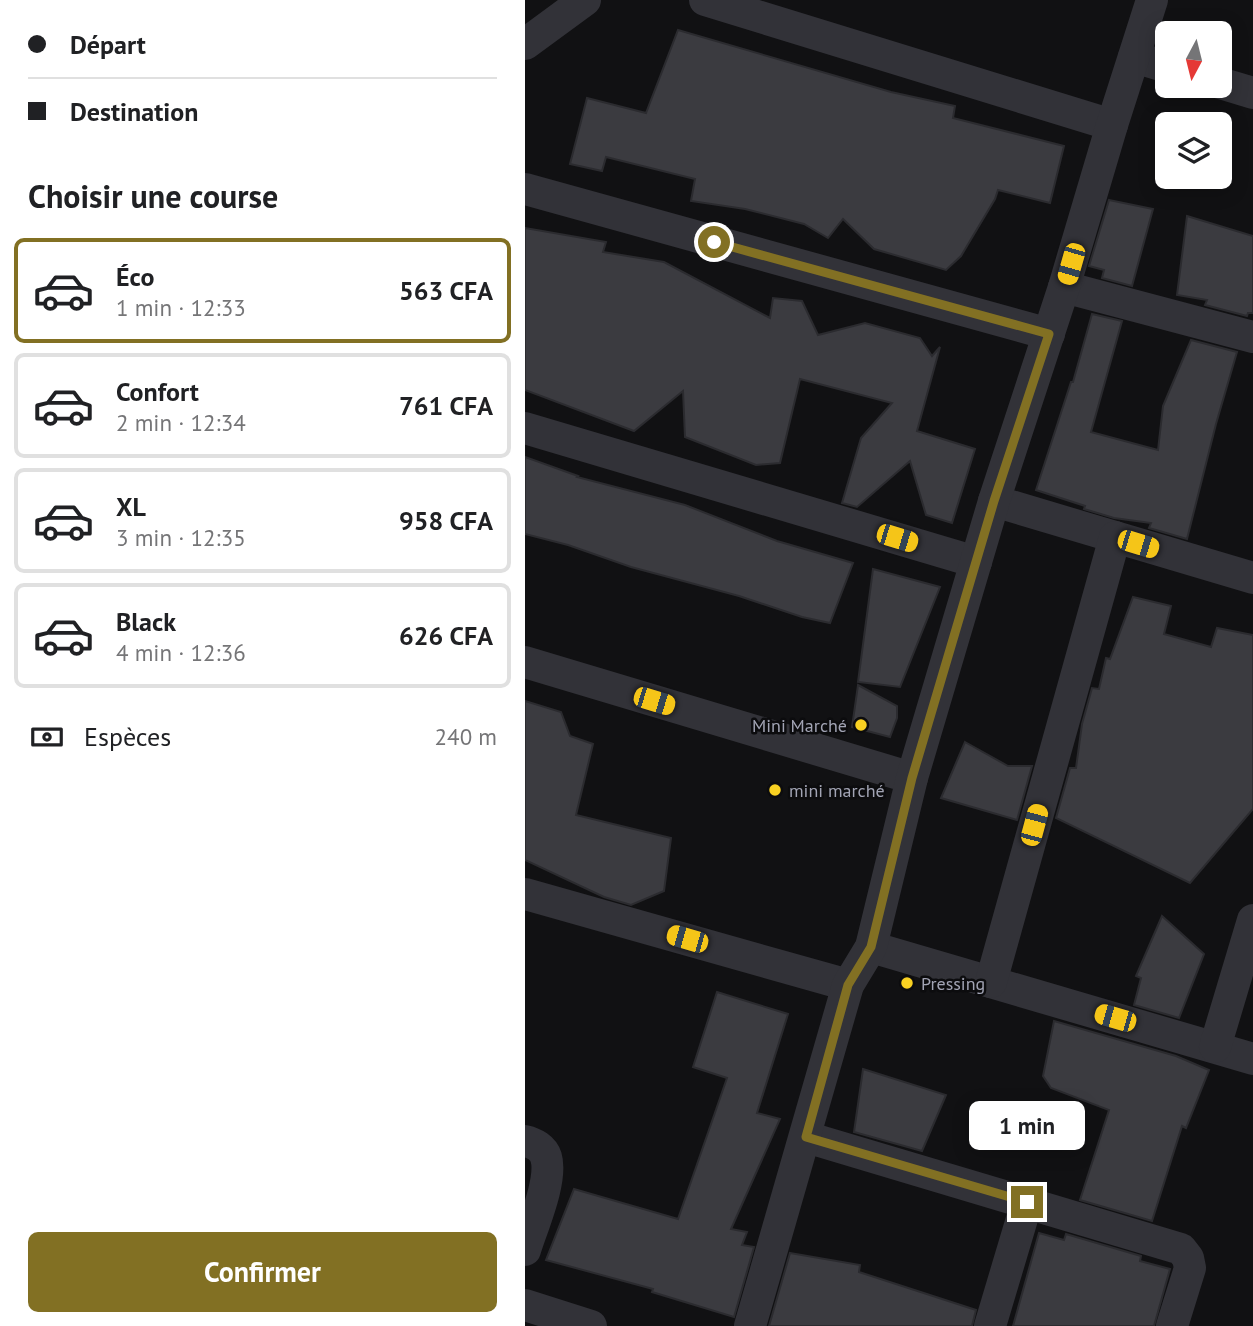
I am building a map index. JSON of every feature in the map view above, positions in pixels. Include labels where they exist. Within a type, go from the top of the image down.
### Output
[{"type":"street","points":[[525,44],[585,0]]},
{"type":"street","points":[[705,0],[1112,125]]},
{"type":"street","points":[[750,1326],[848,985],[871,947],[912,778],[994,501],[1064,287],[1152,0]]},
{"type":"street","points":[[1134,57],[1155,63]]},
{"type":"street","points":[[1232,87],[1253,93]]},
{"type":"street","points":[[525,189],[1049,334]]},
{"type":"street","points":[[1064,287],[1253,337]]},
{"type":"street","points":[[525,428],[976,562]]},
{"type":"street","points":[[994,501],[1253,578]]},
{"type":"street","points":[[991,982],[1115,537]]},
{"type":"street","points":[[525,662],[912,778]]},
{"type":"street","points":[[525,894],[848,985]]},
{"type":"street","points":[[1215,1047],[1253,920]]},
{"type":"street","points":[[871,947],[1253,1059]]},
{"type":"street","points":[[806,1137],[1181,1249],[1188,1258],[1189,1268],[1173,1326]]},
{"type":"street","points":[[525,1140],[541,1149],[546,1156],[547,1170],[546,1183],[525,1250]]},
{"type":"street","points":[[990,1326],[1027,1202]]},
{"type":"street","points":[[525,1305],[591,1326]]},
{"type":"building","points":[[678,30],[891,92],[955,106],[953,118],[1064,146],[1050,203],[998,190],[961,256],[946,270],[874,249],[843,219],[828,238],[804,224],[745,209],[691,201],[695,179],[606,157],[602,171],[570,164],[587,98],[646,113]]},
{"type":"building","points":[[1109,200],[1153,209],[1132,286],[1102,278],[1104,270],[1089,266]]},
{"type":"building","points":[[1187,216],[1253,236],[1253,313],[1248,313],[1247,316],[1205,305],[1207,300],[1177,295]]},
{"type":"building","points":[[525,228],[606,242],[603,252],[664,262],[770,318],[773,298],[802,301],[818,335],[865,323],[920,338],[932,356],[940,347],[917,431],[975,449],[952,523],[926,515],[910,461],[857,507],[842,503],[861,438],[892,403],[800,379],[780,463],[756,465],[685,437],[683,391],[634,431],[525,390]]},
{"type":"building","points":[[1092,314],[1122,321],[1091,432],[1158,450],[1163,406],[1191,340],[1237,352],[1187,539],[1149,528],[1151,523],[1114,518],[1036,490],[1073,382]]},
{"type":"building","points":[[525,457],[577,477],[685,505],[777,541],[853,563],[830,623],[525,534]]},
{"type":"building","points":[[873,569],[940,587],[900,687],[858,682]]},
{"type":"building","points":[[1133,597],[1171,606],[1164,634],[1211,647],[1217,628],[1253,635],[1253,809],[1190,883],[1056,818],[1070,768],[1076,768],[1082,724],[1092,688],[1099,689],[1106,658],[1110,659]]},
{"type":"building","points":[[858,685],[897,706],[897,718],[890,737],[852,727]]},
{"type":"building","points":[[525,701],[561,712],[570,736],[593,744],[576,815],[671,838],[664,891],[631,905],[604,897],[525,860]]},
{"type":"building","points":[[965,742],[1008,766],[1032,766],[1017,820],[941,798]]},
{"type":"building","points":[[1162,916],[1204,954],[1179,1018],[1134,1005],[1141,978],[1136,976]]},
{"type":"building","points":[[717,992],[788,1014],[757,1113],[780,1119],[731,1229],[747,1232],[742,1245],[754,1247],[734,1317],[652,1292],[653,1289],[546,1260],[574,1189],[678,1219],[727,1078],[693,1067]]},
{"type":"building","points":[[1054,1021],[1176,1056],[1209,1070],[1186,1128],[1182,1126],[1152,1221],[1080,1200],[1109,1110],[1051,1088],[1043,1076]]},
{"type":"building","points":[[863,1069],[946,1095],[922,1151],[854,1132]]},
{"type":"building","points":[[1039,1233],[1064,1240],[1066,1234],[1141,1256],[1140,1261],[1170,1269],[1154,1326],[1013,1326]]},
{"type":"building","points":[[790,1253],[860,1265],[859,1272],[976,1310],[972,1326],[769,1326]]},
{"type":"place","name":"Mini Marché","points":[[861,725]]},
{"type":"place","name":"mini marché","points":[[775,790]]},
{"type":"place","name":"Pressing","points":[[907,983]]},
{"type":"route","points":[[714,242],[1049,334],[994,501],[912,778],[871,947],[848,985],[806,1137],[1027,1202]]}]
